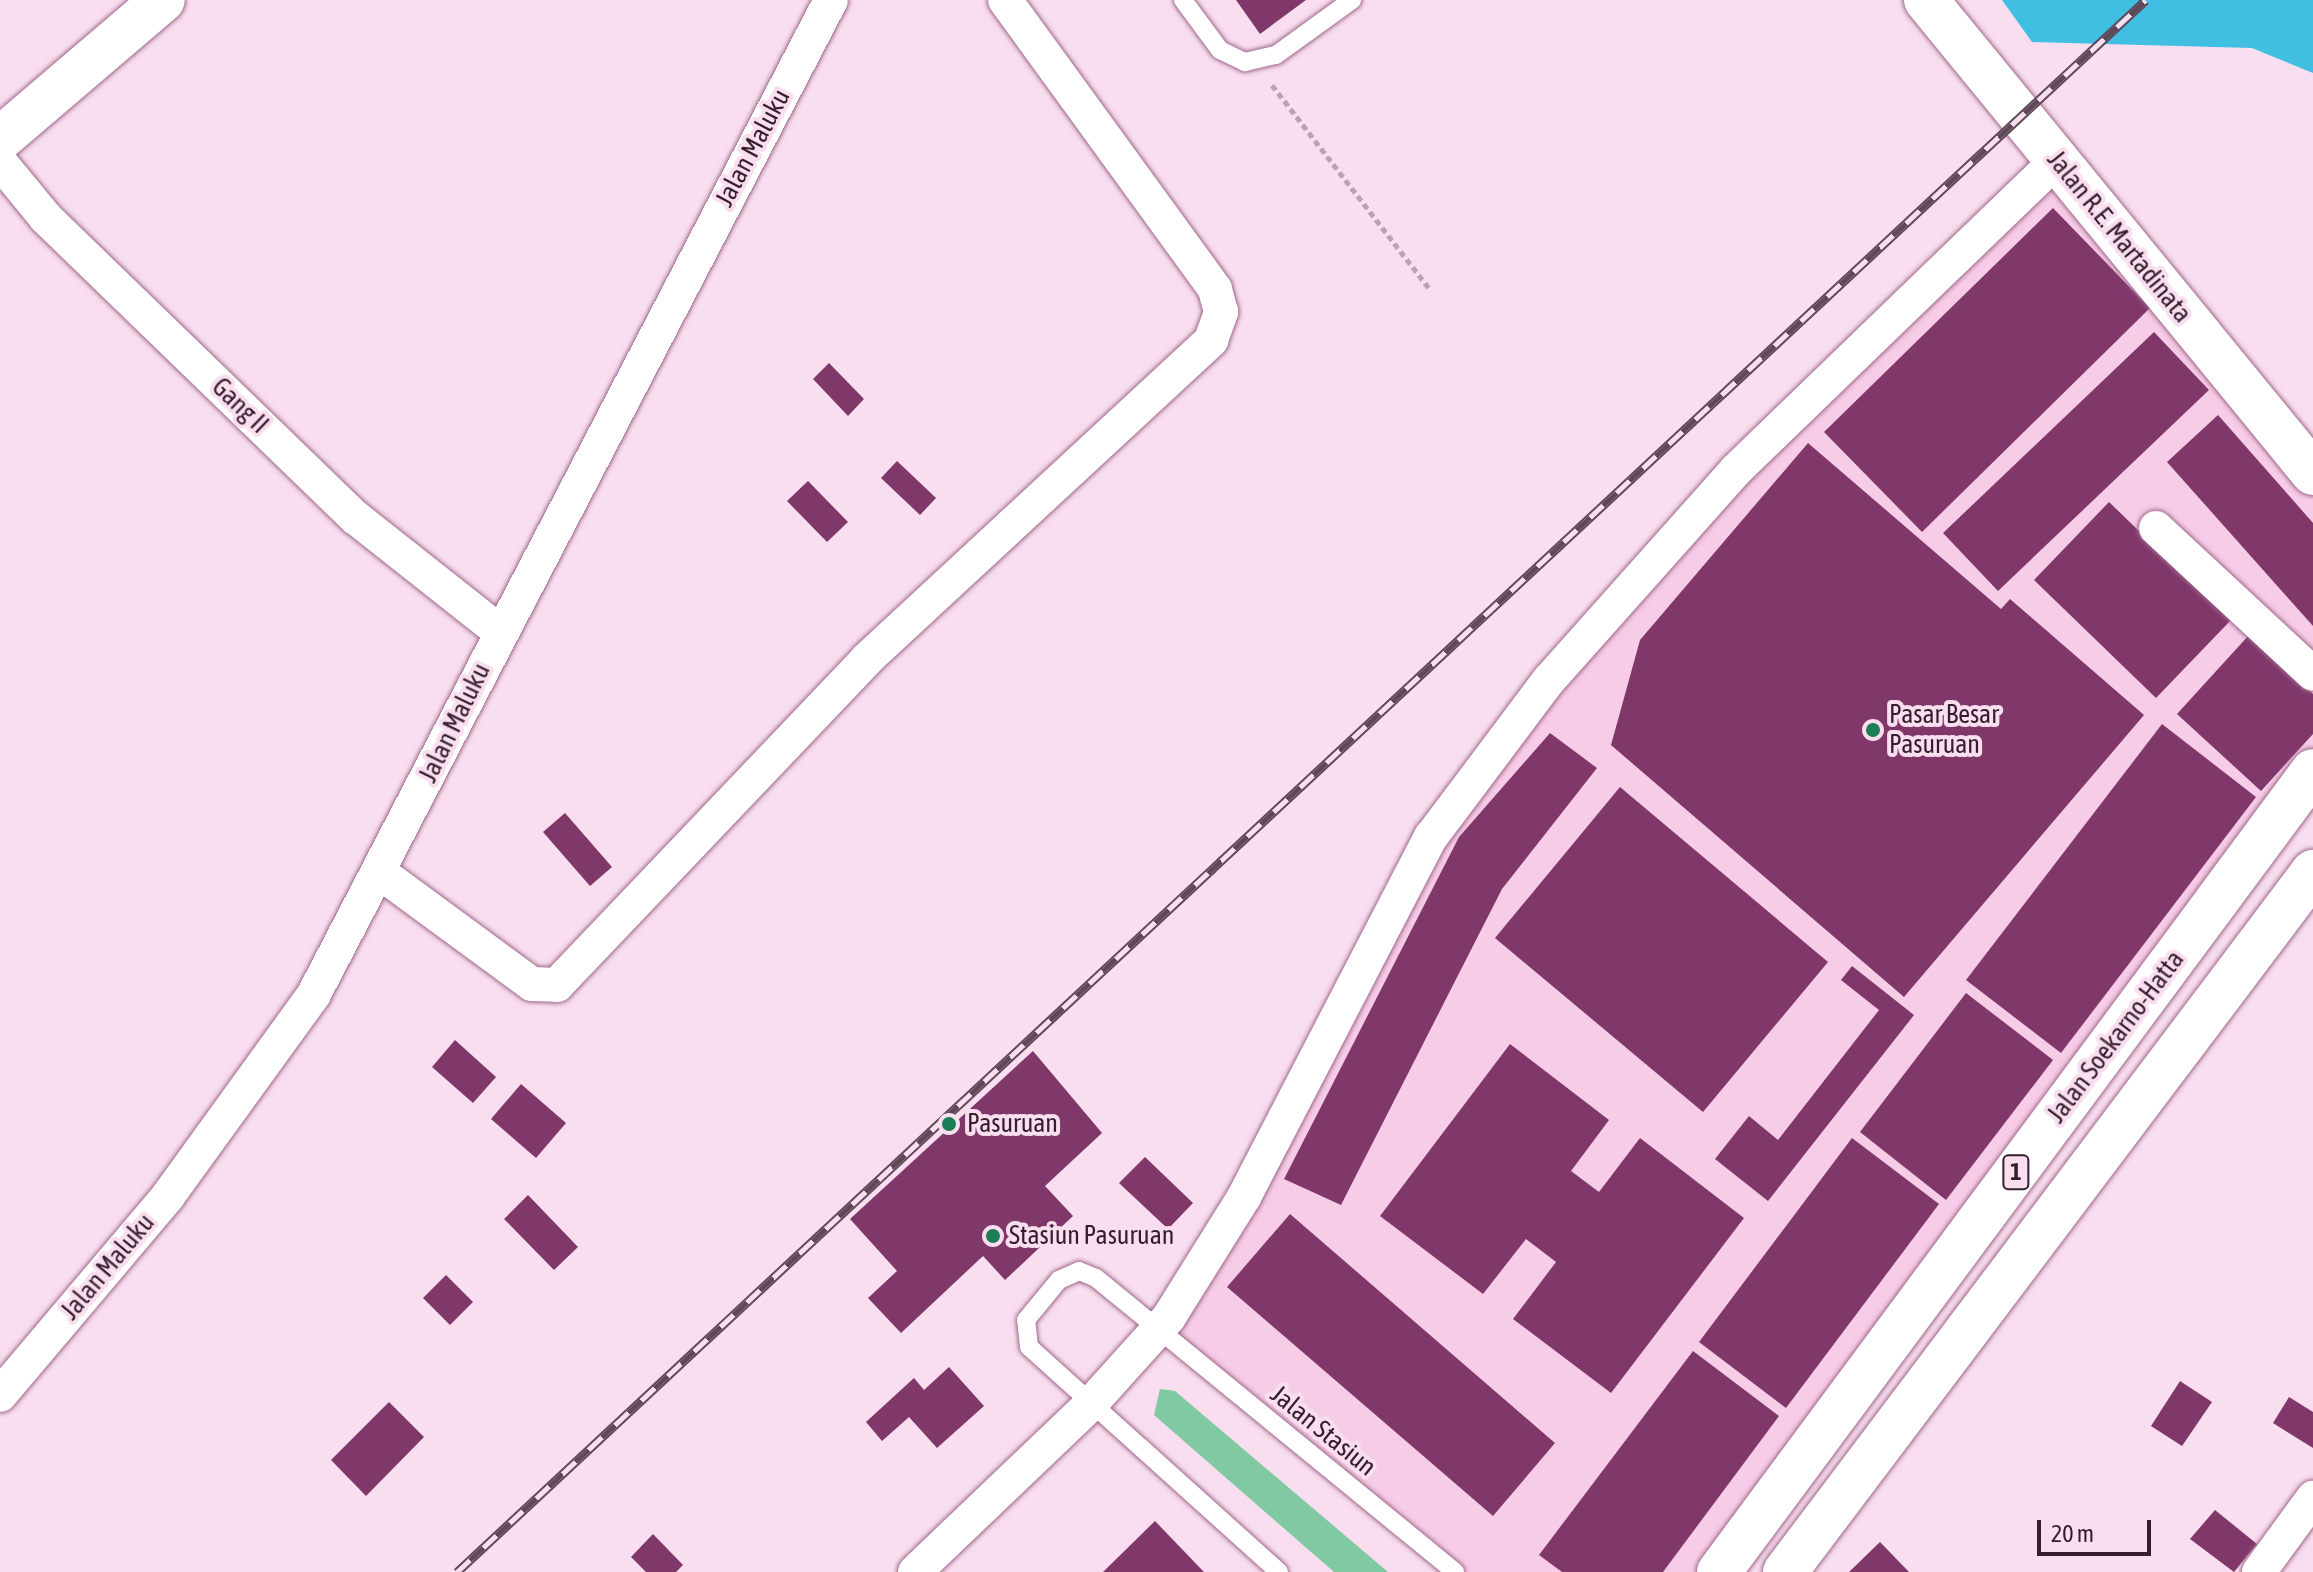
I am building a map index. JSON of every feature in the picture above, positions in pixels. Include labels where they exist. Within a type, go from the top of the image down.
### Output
[{"type":"main road","points":[[0,139],[163,0]]},
{"type":"main road","name":"Jalan R.E. Martadinata","points":[[1926,0],[2313,473]]},
{"type":"main road","name":"Jalan Soekarno-Hatta","points":[[1719,1572],[2313,771]]},
{"type":"main road","name":"1","points":[[1785,1572],[2313,872]]},
{"type":"street","name":"Jalan Maluku","points":[[0,1395],[221,1123],[314,994],[382,874],[499,631],[831,0]]},
{"type":"street","points":[[382,874],[532,984],[557,985],[866,660],[1211,340],[1221,312],[1215,289],[1005,0]]},
{"type":"street","points":[[915,1572],[1093,1402],[1159,1331],[1244,1197],[1431,837],[1499,744],[1735,471],[2056,161]]},
{"type":"street","name":"Gang II","points":[[0,162],[46,218],[356,518],[499,631]]},
{"type":"street","points":[[2156,528],[2313,674]]},
{"type":"street","points":[[2259,1572],[2313,1498]]},
{"type":"lane","points":[[1183,0],[1220,50],[1255,62],[1352,0]]},
{"type":"lane","name":"Jalan Stasiun","points":[[1093,1402],[1029,1347],[1026,1320],[1042,1297],[1084,1272],[1455,1572]]},
{"type":"lane","points":[[1093,1402],[1279,1572]]},
{"type":"path","points":[[1255,62],[1431,291]]},
{"type":"shaded area","points":[[2051,169],[2313,476],[2313,766],[1719,1572],[1455,1572],[1159,1331],[1367,961],[1546,684]]},
{"type":"green space","points":[[1160,1389],[1175,1391],[1388,1572],[1334,1572],[1154,1415]]},
{"type":"water","points":[[2002,0],[2313,0],[2313,73],[2252,48],[2032,42]]},
{"type":"building","points":[[1236,0],[1306,0],[1260,34]]},
{"type":"building","points":[[2053,208],[2150,308],[1922,532],[1824,432]]},
{"type":"building","points":[[2154,332],[2209,390],[1998,591],[1943,533]]},
{"type":"building","points":[[829,363],[864,399],[848,416],[813,379]]},
{"type":"building","points":[[2218,415],[2313,523],[2313,626],[2167,462]]},
{"type":"building","name":"Pasar Besar Pasuruan","points":[[1808,443],[2001,609],[2010,599],[2144,715],[1904,997],[1611,745],[1640,640]]},
{"type":"building","points":[[897,461],[936,498],[920,515],[881,478]]},
{"type":"building","points":[[808,481],[848,522],[827,542],[787,501]]},
{"type":"building","points":[[2109,502],[2231,620],[2156,698],[2034,580]]},
{"type":"building","points":[[2249,635],[2313,694],[2313,734],[2261,791],[2177,714]]},
{"type":"building","points":[[2162,724],[2256,797],[2061,1053],[1966,980]]},
{"type":"building","points":[[1550,733],[1597,768],[1502,889],[1341,1205],[1284,1179],[1459,837]]},
{"type":"building","points":[[1620,787],[1828,962],[1703,1112],[1495,938]]},
{"type":"building","points":[[565,813],[612,867],[590,886],[543,832]]},
{"type":"building","points":[[1852,966],[1914,1015],[1768,1201],[1715,1159],[1749,1116],[1778,1140],[1879,1010],[1841,980]]},
{"type":"building","points":[[1966,993],[2053,1060],[1946,1200],[1860,1132]]},
{"type":"building","points":[[455,1040],[496,1077],[473,1103],[432,1067]]},
{"type":"building","points":[[1510,1044],[1609,1120],[1571,1171],[1599,1192],[1640,1138],[1744,1218],[1611,1393],[1513,1319],[1556,1262],[1526,1239],[1483,1294],[1380,1216]]},
{"type":"building","points":[[1033,1051],[1102,1133],[1045,1186],[1073,1216],[1005,1280],[983,1256],[901,1333],[868,1298],[897,1271],[850,1219]]},
{"type":"building","points":[[521,1084],[566,1123],[536,1158],[491,1119]]},
{"type":"building","points":[[1852,1138],[1939,1204],[1786,1408],[1699,1342]]},
{"type":"building","points":[[1145,1157],[1193,1203],[1168,1229],[1119,1183]]},
{"type":"building","points":[[528,1195],[578,1247],[554,1270],[504,1219]]},
{"type":"building","points":[[1290,1214],[1555,1443],[1493,1516],[1227,1287]]},
{"type":"building","points":[[446,1275],[473,1302],[450,1325],[423,1298]]},
{"type":"building","points":[[1693,1351],[1779,1416],[1663,1572],[1562,1572],[1539,1555]]},
{"type":"building","points":[[949,1367],[984,1406],[937,1448],[909,1417],[882,1441],[866,1422],[914,1378],[924,1390]]},
{"type":"building","points":[[2180,1381],[2212,1402],[2182,1446],[2151,1426]]},
{"type":"building","points":[[2289,1397],[2313,1412],[2313,1448],[2273,1423]]},
{"type":"building","points":[[389,1402],[424,1437],[366,1496],[331,1460]]},
{"type":"building","points":[[2215,1510],[2257,1544],[2234,1572],[2190,1539]]},
{"type":"building","points":[[1155,1521],[1204,1572],[1103,1572]]},
{"type":"building","points":[[653,1534],[683,1565],[676,1572],[646,1572],[631,1557]]},
{"type":"building","points":[[1880,1542],[1909,1572],[1849,1572]]},
{"type":"railway","points":[[457,1572],[2146,0]]},
{"type":"place","name":"Pasar Besar Pasuruan","points":[[1873,730]]},
{"type":"place","name":"Pasuruan","points":[[949,1124]]},
{"type":"place","name":"Stasiun Pasuruan","points":[[993,1236]]}]
